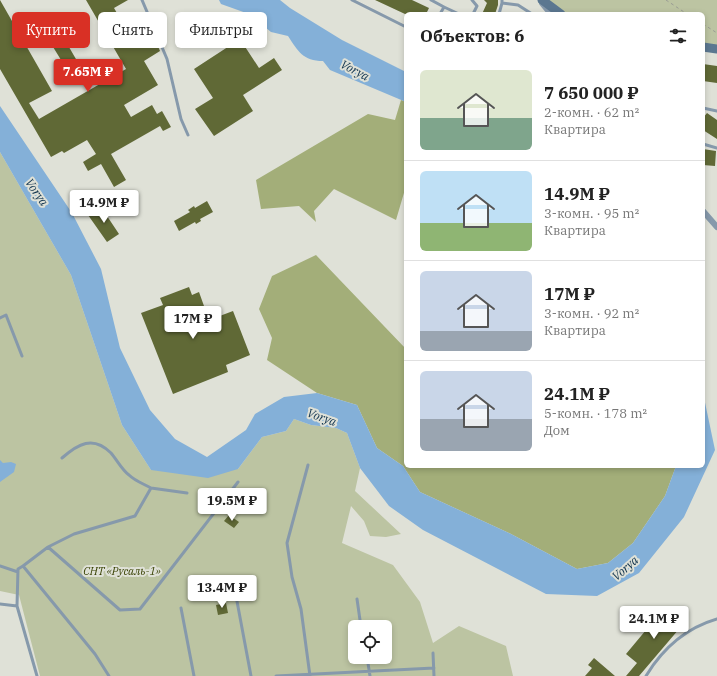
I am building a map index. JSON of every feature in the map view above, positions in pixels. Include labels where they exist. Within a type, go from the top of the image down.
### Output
[{"type":"main road","points":[[541,0],[558,12]]},
{"type":"main road","points":[[705,47],[717,49]]},
{"type":"street","points":[[541,0],[550,12]]},
{"type":"street","points":[[705,213],[717,227]]},
{"type":"lane","points":[[142,0],[168,60],[181,119],[188,135]]},
{"type":"lane","points":[[352,0],[404,26]]},
{"type":"lane","points":[[431,0],[455,12]]},
{"type":"lane","points":[[472,0],[477,6],[474,12]]},
{"type":"lane","points":[[500,12],[502,2],[518,5],[529,12]]},
{"type":"lane","points":[[441,12],[444,7]]},
{"type":"lane","points":[[705,108],[717,111]]},
{"type":"lane","points":[[705,145],[717,148]]},
{"type":"lane","points":[[0,318],[6,315],[22,356]]},
{"type":"lane","points":[[62,458],[74,448],[85,442],[95,444],[110,452],[128,475],[151,488],[186,493]]},
{"type":"lane","points":[[308,465],[287,543],[292,577],[301,609],[310,675]]},
{"type":"lane","points":[[48,547],[120,610],[140,609],[238,482]]},
{"type":"lane","points":[[37,676],[17,606],[18,569],[48,547],[74,534],[135,516],[151,488]]},
{"type":"lane","points":[[0,566],[18,572]]},
{"type":"lane","points":[[23,566],[95,654],[109,676]]},
{"type":"lane","points":[[236,596],[251,676]]},
{"type":"lane","points":[[357,599],[360,620]]},
{"type":"lane","points":[[0,604],[17,606]]},
{"type":"lane","points":[[181,608],[194,676]]},
{"type":"lane","points":[[646,676],[665,649],[687,631],[717,619]]},
{"type":"lane","points":[[433,653],[434,676]]},
{"type":"lane","points":[[368,664],[370,676]]},
{"type":"lane","points":[[276,676],[434,668]]},
{"type":"path","points":[[666,0],[684,12]]},
{"type":"path","points":[[705,25],[717,33]]},
{"type":"green space","points":[[542,0],[717,0],[717,49],[705,47],[705,12],[558,12]]},
{"type":"green space","points":[[401,100],[404,101],[404,193],[396,220],[334,189],[314,211],[316,222],[299,206],[261,209],[256,180],[368,114],[395,120]]},
{"type":"green space","name":"СНТ «Русаль-1»","points":[[0,152],[71,275],[122,425],[151,470],[238,469],[262,437],[286,431],[294,419],[311,425],[336,428],[347,433],[360,468],[355,491],[401,534],[386,537],[370,536],[364,521],[351,506],[342,543],[393,565],[420,602],[433,643],[459,626],[506,646],[513,676],[40,676],[19,595],[0,591]]},
{"type":"green space","points":[[316,255],[404,347],[404,468],[377,448],[357,405],[317,393],[267,360],[272,338],[259,309],[272,276]]},
{"type":"green space","points":[[404,468],[675,468],[665,496],[633,543],[608,563],[577,569],[511,534],[420,492]]},
{"type":"water","name":"Vorya","points":[[219,0],[280,0],[290,8],[342,40],[404,71],[404,101],[330,70],[323,61],[316,61],[306,57],[298,51],[288,36],[271,32],[267,29],[267,12],[243,12],[221,4]]},
{"type":"water","name":"Vorya","points":[[0,106],[72,213],[101,269],[120,348],[150,410],[175,439],[207,457],[246,430],[255,414],[284,397],[317,393],[357,405],[377,448],[403,466],[420,492],[511,534],[577,569],[608,563],[633,543],[665,496],[675,468],[705,468],[705,402],[715,450],[684,517],[639,573],[597,596],[546,594],[423,530],[389,506],[360,468],[347,433],[336,428],[311,425],[294,419],[286,431],[262,437],[238,469],[208,478],[151,470],[122,425],[71,275],[0,152]]},
{"type":"water","points":[[0,460],[3,463],[11,462],[16,464],[14,472],[0,482]]},
{"type":"building","points":[[0,0],[12,21],[12,48],[27,48],[52,91],[29,103],[39,119],[126,69],[114,48],[159,48],[160,51],[144,61],[158,85],[124,105],[131,117],[152,105],[157,114],[162,111],[171,127],[163,131],[160,126],[111,154],[126,180],[114,187],[101,164],[88,171],[83,162],[96,154],[87,140],[64,153],[62,151],[51,157],[0,69]]},
{"type":"building","points":[[86,0],[128,0],[114,8],[116,12],[98,12],[98,21]]},
{"type":"building","points":[[375,0],[412,0],[429,8],[427,12],[404,12],[404,14]]},
{"type":"building","points":[[484,0],[498,0],[496,12],[483,12],[487,3]]},
{"type":"building","points":[[54,48],[70,48],[80,66],[69,73]]},
{"type":"building","points":[[226,48],[246,48],[259,68],[274,58],[282,70],[243,95],[253,111],[214,136],[195,109],[213,98],[194,69]]},
{"type":"building","points":[[705,64],[717,66],[717,83],[705,81]]},
{"type":"building","points":[[707,113],[717,120],[717,139],[705,131],[705,116]]},
{"type":"building","points":[[705,149],[716,151],[715,166],[705,165]]},
{"type":"building","points":[[207,201],[213,212],[200,219],[201,221],[196,224],[195,222],[179,231],[174,221],[190,212],[188,210],[194,206],[195,208]]},
{"type":"building","points":[[101,207],[119,234],[107,242],[88,215]]},
{"type":"building","points":[[189,287],[192,295],[199,292],[209,320],[233,311],[250,355],[226,365],[228,372],[173,394],[141,313],[163,305],[160,298]]},
{"type":"building","points":[[229,515],[239,522],[234,528],[224,521]]},
{"type":"building","points":[[226,603],[228,613],[218,615],[216,605]]},
{"type":"building","points":[[666,606],[685,622],[639,676],[626,676],[637,663],[626,654]]},
{"type":"building","points":[[594,658],[615,676],[585,676],[592,668],[588,665]]}]
